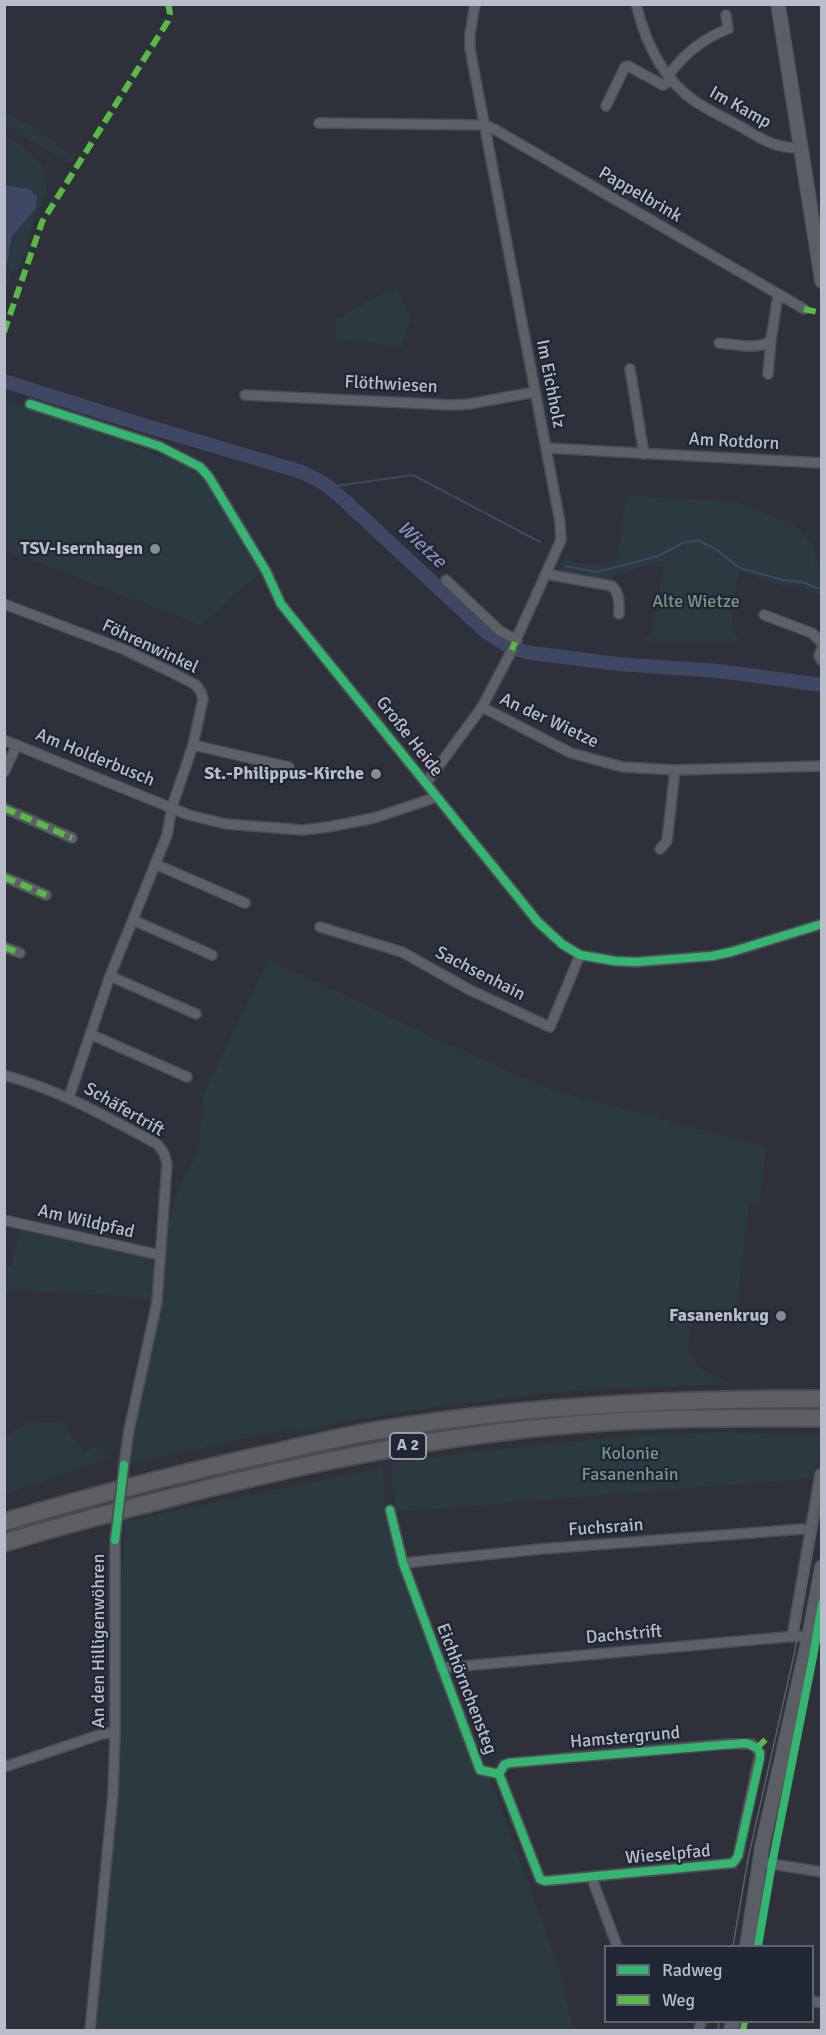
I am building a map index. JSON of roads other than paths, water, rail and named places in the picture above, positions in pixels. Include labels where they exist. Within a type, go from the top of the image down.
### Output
[{"type":"highway","name":"A 2","points":[[4,1522],[186,1473],[392,1428],[582,1406],[720,1399],[822,1399]]},
{"type":"highway","name":"A 2","points":[[4,1543],[257,1475],[408,1446],[510,1431],[625,1421],[720,1417],[822,1418]]},
{"type":"main road","points":[[778,4],[822,281]]},
{"type":"main road","points":[[747,1945],[773,1794],[815,1638],[822,1567]]},
{"type":"street","name":"Im Eichholz","points":[[427,782],[482,707],[515,644],[561,540],[560,522],[470,49],[475,4]]},
{"type":"street","name":"Im Kamp","points":[[636,4],[650,45],[670,78],[696,102],[775,146],[800,148]]},
{"type":"street","points":[[726,15],[728,29],[735,39]]},
{"type":"street","points":[[606,106],[625,67],[628,66],[663,85],[670,78],[675,67],[701,43],[728,29]]},
{"type":"street","points":[[320,123],[485,125]]},
{"type":"street","name":"Pappelbrink","points":[[485,125],[804,309]]},
{"type":"street","points":[[768,374],[778,295]]},
{"type":"street","points":[[719,343],[765,346],[771,340]]},
{"type":"street","points":[[630,369],[644,454]]},
{"type":"street","name":"Flöthwiesen","points":[[245,395],[452,405],[535,392]]},
{"type":"street","name":"Große Heide","points":[[30,404],[159,446],[200,467],[209,477],[266,571],[281,604],[538,922],[562,944],[580,955],[636,962],[712,956],[740,950],[822,924]]},
{"type":"street","name":"Am Rotdorn","points":[[546,448],[822,464]]},
{"type":"street","points":[[546,574],[612,586],[619,597],[619,614]]},
{"type":"street","points":[[446,580],[515,644]]},
{"type":"street","name":"Föhrenwinkel","points":[[4,604],[123,649],[196,685],[203,699],[193,745],[172,807],[167,835],[110,976],[69,1097]]},
{"type":"street","points":[[764,615],[812,633],[822,643]]},
{"type":"street","points":[[822,648],[819,656],[822,661]]},
{"type":"street","name":"An der Wietze","points":[[482,707],[571,753],[623,767],[675,770],[822,766]]},
{"type":"street","name":"Am Holderbusch","points":[[4,740],[189,815],[215,822],[303,830],[351,824],[437,797]]},
{"type":"street","points":[[4,772],[17,745]]},
{"type":"street","points":[[193,745],[289,767]]},
{"type":"street","points":[[660,849],[667,841],[675,770]]},
{"type":"street","points":[[4,808],[72,838]]},
{"type":"street","points":[[155,864],[245,903]]},
{"type":"street","points":[[4,877],[46,896]]},
{"type":"street","points":[[133,920],[212,955]]},
{"type":"street","name":"Sachsenhain","points":[[320,927],[402,952],[470,990],[550,1027],[580,955]]},
{"type":"street","points":[[4,946],[20,953]]},
{"type":"street","points":[[110,976],[196,1014]]},
{"type":"street","points":[[90,1034],[187,1077]]},
{"type":"street","name":"Schäfertrift","points":[[4,1075],[69,1097],[156,1144],[164,1153],[167,1164],[160,1255]]},
{"type":"street","name":"Am Wildpfad","points":[[4,1220],[160,1255]]},
{"type":"street","name":"An den Hilligenwöhren","points":[[90,2031],[113,1794],[116,1732],[115,1540],[129,1430],[157,1302],[160,1255]]},
{"type":"street","points":[[792,1637],[820,1474]]},
{"type":"street","name":"Eichhörnchensteg","points":[[390,1510],[403,1563],[480,1770],[499,1774],[540,1879],[545,1881],[594,1877]]},
{"type":"street","name":"Fuchsrain","points":[[403,1563],[541,1549],[811,1530]]},
{"type":"street","name":"Dachstrift","points":[[441,1668],[792,1637],[815,1638]]},
{"type":"street","points":[[4,1767],[102,1734],[116,1732]]},
{"type":"street","name":"Hamstergrund","points":[[499,1774],[504,1765],[509,1763],[746,1743],[757,1748]]},
{"type":"street","name":"Wieselpfad","points":[[594,1877],[733,1863],[738,1856],[760,1759],[757,1748]]},
{"type":"street","points":[[760,1862],[822,1872]]},
{"type":"street","points":[[594,1877],[594,1884],[616,1945]]},
{"type":"water","points":[[5,185],[29,189],[37,196],[36,208],[12,236],[5,272]]},
{"type":"waterway","name":"Wietze","points":[[4,381],[302,472],[325,484],[486,632],[506,645],[525,652],[617,664],[719,671],[822,685]]},
{"type":"waterway","name":"Alte Wietze","points":[[328,487],[413,475],[540,542]]},
{"type":"waterway","name":"Alte Wietze","points":[[565,566],[597,572],[658,556],[683,543],[697,540],[714,548],[740,568],[783,580],[802,582],[822,590]]},
{"type":"tram line","points":[[733,1945],[748,1859],[794,1655],[822,1499]]},
{"type":"tram line","points":[[718,2030],[719,2023]]},
{"type":"place","name":"TSV-Isernhagen","points":[[155,549]]},
{"type":"place","name":"St.-Philippus-Kirche","points":[[376,774]]},
{"type":"place","name":"Fasanenkrug","points":[[781,1316]]},
{"type":"park label","name":"Kolonie Fasanenhain","points":[[630,1464]]}]
